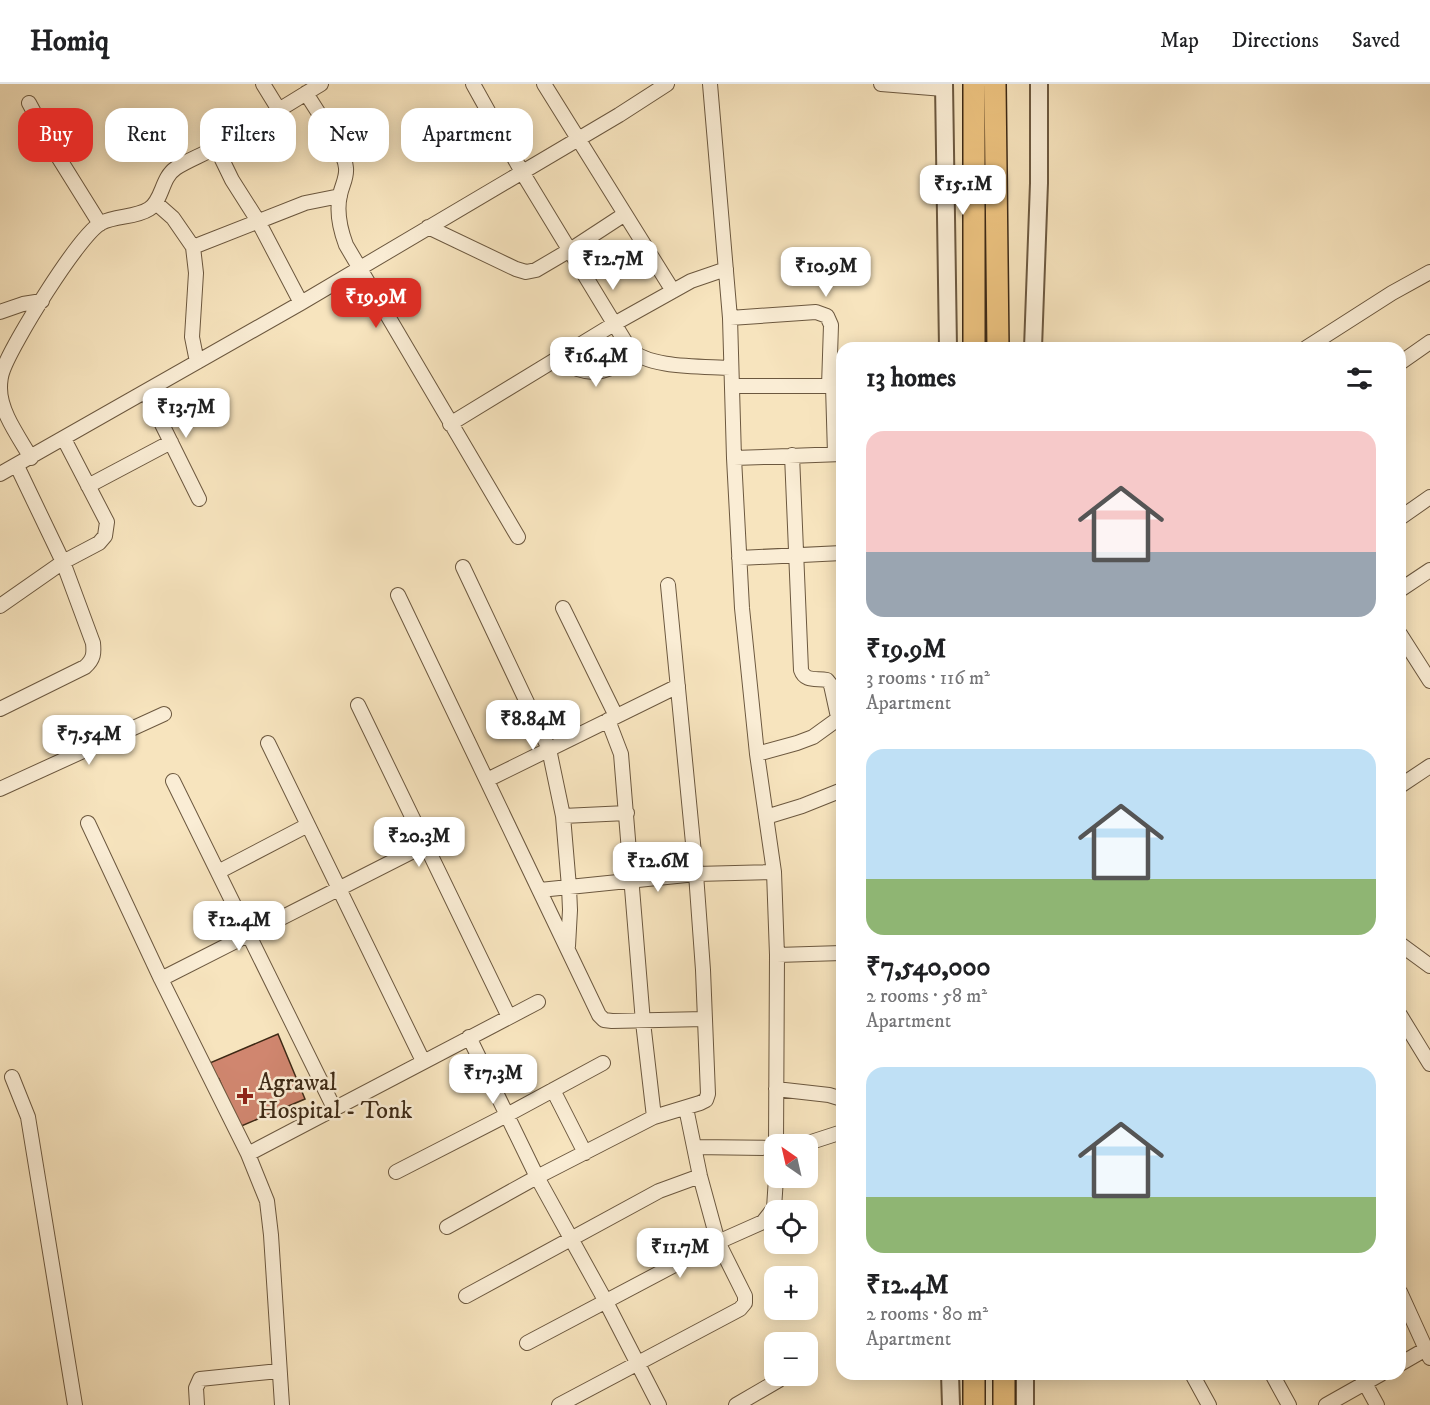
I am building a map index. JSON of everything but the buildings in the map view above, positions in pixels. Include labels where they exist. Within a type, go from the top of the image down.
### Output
[{"type":"highway","points":[[974,84],[974,342]]},
{"type":"highway","points":[[995,84],[998,342]]},
{"type":"highway","points":[[974,1380],[974,1405]]},
{"type":"highway","points":[[1004,1380],[1004,1405]]},
{"type":"street","points":[[262,84],[278,108]]},
{"type":"street","points":[[282,108],[321,84]]},
{"type":"street","points":[[473,84],[522,172],[614,324],[636,356],[653,362],[731,368]]},
{"type":"street","points":[[544,84],[673,291]]},
{"type":"street","points":[[0,474],[301,303],[667,84]]},
{"type":"street","points":[[710,84],[729,318],[742,608],[757,754],[774,872],[777,955],[775,1134]]},
{"type":"street","points":[[880,84],[944,87],[948,342]]},
{"type":"street","points":[[1033,342],[1039,183],[1039,84]]},
{"type":"street","points":[[306,93],[342,154],[346,165],[346,177],[338,213],[340,230],[346,245],[518,537]]},
{"type":"street","points":[[29,103],[57,155],[100,224]]},
{"type":"street","points":[[31,458],[5,411],[1,399],[2,371],[10,353],[78,245],[100,224],[113,218],[147,210],[156,203],[170,174],[176,168],[200,155]]},
{"type":"street","points":[[223,162],[258,221],[301,303]]},
{"type":"street","points":[[193,246],[305,203],[340,196]]},
{"type":"street","points":[[156,203],[173,218],[193,246],[196,273],[192,337],[197,362]]},
{"type":"street","points":[[428,227],[526,272],[536,270],[570,250],[625,213]]},
{"type":"street","points":[[450,423],[673,291],[691,281],[726,269]]},
{"type":"street","points":[[1315,342],[1392,293],[1430,272]]},
{"type":"street","points":[[0,312],[23,304],[42,301]]},
{"type":"street","points":[[729,318],[816,312],[826,316],[831,325],[836,409]]},
{"type":"street","points":[[1406,359],[1430,342]]},
{"type":"street","points":[[556,359],[582,372],[597,372],[616,367],[636,356]]},
{"type":"street","points":[[732,386],[835,386]]},
{"type":"street","points":[[146,392],[199,499]]},
{"type":"street","points":[[0,606],[63,562],[99,543],[107,531],[106,522],[64,439]]},
{"type":"street","points":[[88,486],[171,442]]},
{"type":"street","points":[[734,458],[836,454]]},
{"type":"street","points":[[792,455],[802,676],[806,679],[827,680],[831,685],[836,704]]},
{"type":"street","points":[[0,709],[86,667],[92,661],[94,653],[93,643],[63,562],[17,466]]},
{"type":"street","points":[[1406,514],[1430,497]]},
{"type":"street","points":[[739,558],[836,553]]},
{"type":"street","points":[[463,567],[549,749],[563,816],[570,910],[568,946]]},
{"type":"street","points":[[1406,586],[1430,570]]},
{"type":"street","points":[[447,1227],[537,1177],[654,1117],[706,1100],[708,1094],[705,1020],[696,873],[668,585]]},
{"type":"street","points":[[398,595],[599,1014],[604,1020],[612,1021],[705,1020]]},
{"type":"street","points":[[563,608],[612,718],[621,754],[643,1022],[654,1117]]},
{"type":"street","points":[[1406,640],[1424,660],[1430,681]]},
{"type":"street","points":[[487,780],[678,686]]},
{"type":"street","points":[[358,705],[509,1017]]},
{"type":"street","points":[[0,789],[164,714]]},
{"type":"street","points":[[757,754],[813,737],[836,718]]},
{"type":"street","points":[[268,743],[423,1061]]},
{"type":"street","points":[[1406,782],[1430,766]]},
{"type":"street","points":[[173,781],[334,1108]]},
{"type":"street","points":[[766,817],[836,792]]},
{"type":"street","points":[[563,816],[627,813]]},
{"type":"street","points":[[88,823],[161,979],[248,1154],[267,1201],[282,1405]]},
{"type":"street","points":[[218,872],[308,825]]},
{"type":"street","points":[[161,979],[425,845]]},
{"type":"street","points":[[540,890],[696,873],[774,872]]},
{"type":"street","points":[[1406,948],[1430,966]]},
{"type":"street","points":[[777,955],[836,953]]},
{"type":"street","points":[[248,1154],[538,1002]]},
{"type":"street","points":[[1406,1025],[1430,1064]]},
{"type":"street","points":[[469,1037],[537,1177],[605,1300],[659,1405]]},
{"type":"street","points":[[396,1172],[603,1063]]},
{"type":"street","points":[[12,1077],[28,1118],[75,1405]]},
{"type":"street","points":[[776,1089],[836,1097]]},
{"type":"street","points":[[553,1090],[585,1153]]},
{"type":"street","points":[[559,1405],[740,1309],[745,1303],[745,1296],[718,1242],[700,1176],[686,1108]]},
{"type":"street","points":[[818,1140],[836,1134]]},
{"type":"street","points":[[694,1147],[764,1146]]},
{"type":"street","points":[[466,1296],[659,1191],[700,1176]]},
{"type":"street","points":[[527,1343],[718,1242],[763,1222],[774,1208],[776,1188]]},
{"type":"street","points":[[1406,1305],[1428,1353],[1406,1362]]},
{"type":"street","points":[[197,1405],[196,1388],[200,1378],[279,1371]]},
{"type":"street","points":[[950,1380],[951,1405]]},
{"type":"street","points":[[1025,1380],[1025,1405]]},
{"type":"street","points":[[1195,1380],[1209,1405]]},
{"type":"street","points":[[1275,1380],[1289,1405]]},
{"type":"street","points":[[1326,1405],[1360,1380]]},
{"type":"street","points":[[1364,1380],[1377,1405]]},
{"type":"street","points":[[736,1405],[769,1386]]},
{"type":"place","name":"Agrawal Hospital - Tonk","points":[[245,1096]]}]
